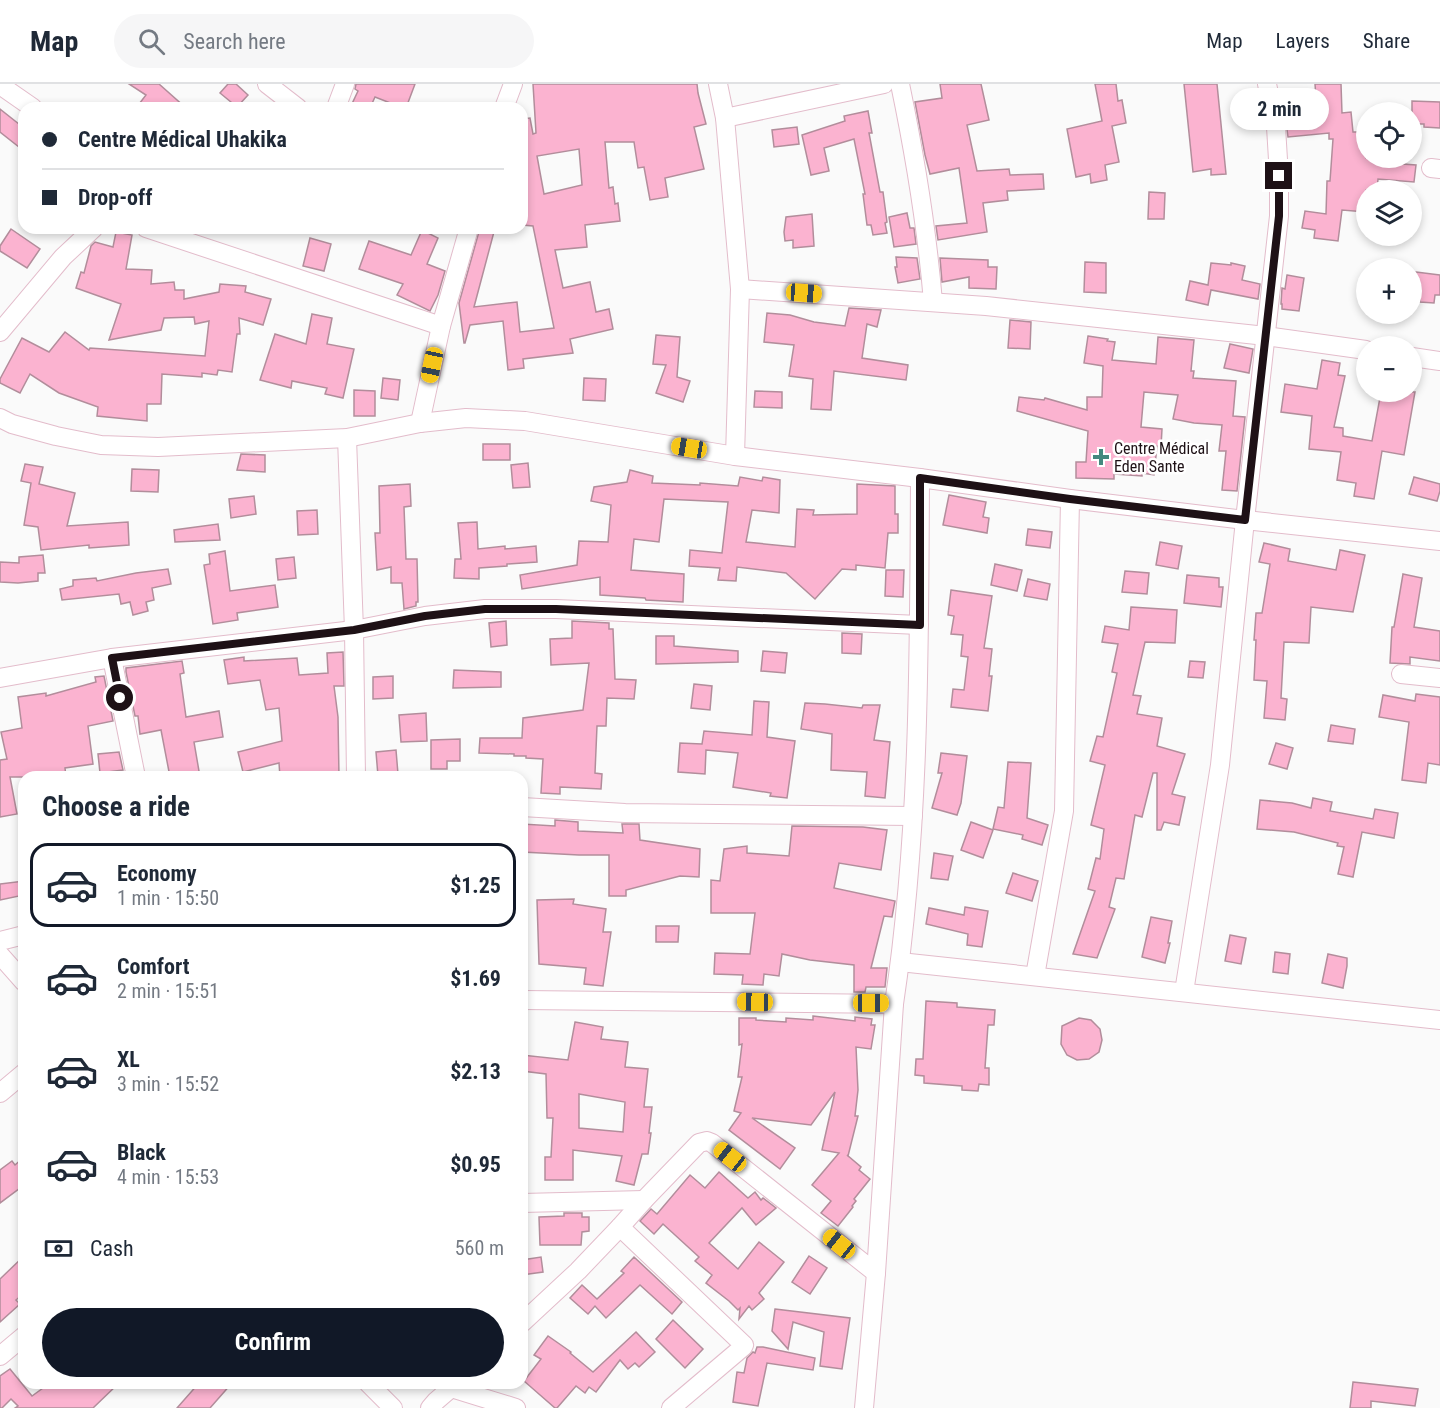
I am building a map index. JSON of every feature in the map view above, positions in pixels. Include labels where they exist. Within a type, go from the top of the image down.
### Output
[{"type":"street","points":[[267,84],[290,102]]},
{"type":"street","points":[[338,102],[345,84]]},
{"type":"street","points":[[506,102],[513,84]]},
{"type":"street","points":[[718,84],[724,118],[740,289],[735,456]]},
{"type":"street","points":[[724,118],[884,84]]},
{"type":"street","points":[[900,84],[924,217],[933,302]]},
{"type":"street","points":[[1184,992],[1220,765],[1279,216],[1276,127],[1267,84]]},
{"type":"street","points":[[0,85],[24,102]]},
{"type":"street","points":[[0,332],[63,257],[88,234]]},
{"type":"street","points":[[164,234],[441,326]]},
{"type":"street","points":[[420,423],[441,326],[467,234]]},
{"type":"street","points":[[740,289],[986,306],[1266,336],[1356,349]]},
{"type":"street","points":[[1422,358],[1440,361]]},
{"type":"street","points":[[0,418],[12,424],[56,436],[101,445],[158,447],[347,438],[420,423],[466,418],[525,421],[735,456],[1070,499],[1440,541]]},
{"type":"street","points":[[347,438],[354,630],[356,771]]},
{"type":"street","points":[[864,1408],[876,1273],[894,1004],[913,816],[920,625],[920,478]]},
{"type":"street","points":[[1035,976],[1064,811],[1070,499]]},
{"type":"street","points":[[0,678],[112,658],[354,630],[425,616],[485,609],[556,609],[920,625]]},
{"type":"street","points":[[112,658],[135,771]]},
{"type":"street","points":[[1401,674],[1440,678]]},
{"type":"street","points":[[528,807],[625,813],[913,816]]},
{"type":"street","points":[[0,941],[18,936]]},
{"type":"street","points":[[0,955],[18,975]]},
{"type":"street","points":[[900,962],[1440,1020]]},
{"type":"street","points":[[528,1000],[894,1004]]},
{"type":"street","points":[[0,1093],[18,1078]]},
{"type":"street","points":[[528,1317],[578,1271],[699,1143],[706,1141],[712,1143],[876,1273]]},
{"type":"street","points":[[528,1203],[644,1200]]},
{"type":"street","points":[[620,1227],[744,1345],[671,1408]]},
{"type":"street","points":[[0,1356],[18,1341]]},
{"type":"street","points":[[374,1389],[393,1408]]},
{"type":"street","points":[[430,1408],[450,1389]]},
{"type":"street","points":[[465,1389],[516,1408]]},
{"type":"building","points":[[129,84],[159,84],[179,102],[141,102],[146,95]]},
{"type":"building","points":[[228,84],[236,84],[248,95],[242,102],[231,102],[220,93]]},
{"type":"building","points":[[356,84],[415,84],[408,102],[388,102],[375,97],[373,102],[353,102],[358,91],[355,89]]},
{"type":"building","points":[[533,84],[697,84],[706,124],[694,127],[704,169],[665,178],[668,197],[650,200],[644,167],[638,168],[634,142],[605,142],[609,188],[613,187],[620,221],[585,225],[587,247],[555,250],[563,288],[590,282],[596,312],[609,309],[613,329],[570,339],[573,353],[523,359],[524,368],[508,370],[503,321],[470,325],[464,343],[459,303],[478,234],[493,234],[474,307],[517,302],[520,332],[554,328],[533,226],[528,226],[528,118],[530,118],[533,134],[536,133]],"holes":[[[579,149],[582,185],[544,194],[537,156]]]},
{"type":"building","points":[[940,84],[981,84],[989,120],[967,125],[977,171],[1009,169],[1010,175],[1043,174],[1044,189],[1007,191],[1008,200],[983,203],[987,232],[938,240],[936,226],[967,223],[959,168],[930,174],[925,155],[915,102],[942,98]]},
{"type":"building","points":[[1095,84],[1116,84],[1118,101],[1122,100],[1126,123],[1112,126],[1119,162],[1105,165],[1107,180],[1091,183],[1090,174],[1076,177],[1067,129],[1102,121]]},
{"type":"building","points":[[1184,84],[1217,84],[1226,174],[1211,175],[1211,169],[1193,172]]},
{"type":"building","points":[[1315,84],[1341,84],[1342,113],[1351,112],[1353,132],[1356,132],[1356,168],[1416,168],[1414,180],[1356,180],[1356,211],[1342,210],[1338,241],[1314,238],[1315,230],[1302,228],[1305,211],[1326,214],[1327,181],[1330,181],[1333,139],[1329,139],[1329,133],[1288,137],[1285,114],[1317,111]]},
{"type":"building","points":[[1412,101],[1440,102],[1440,128],[1424,127],[1422,102]]},
{"type":"building","points":[[0,109],[18,123],[18,146],[0,132]]},
{"type":"building","points":[[868,111],[872,133],[869,133],[880,192],[883,192],[887,222],[885,223],[887,233],[873,235],[871,225],[867,225],[863,194],[865,194],[854,139],[824,148],[829,171],[811,175],[802,135],[845,121],[844,116]]},
{"type":"building","points":[[797,127],[799,144],[774,147],[772,130]]},
{"type":"building","points":[[1149,192],[1165,193],[1164,219],[1148,219]]},
{"type":"building","points":[[907,213],[910,228],[914,228],[916,244],[894,247],[889,217]]},
{"type":"building","points":[[812,214],[814,246],[793,248],[793,240],[785,241],[786,217]]},
{"type":"building","points":[[11,229],[40,249],[27,268],[0,251],[0,246]]},
{"type":"building","points":[[116,234],[132,235],[126,269],[152,270],[151,284],[174,282],[175,290],[184,290],[184,299],[219,292],[220,284],[246,286],[245,292],[271,299],[263,325],[239,318],[240,334],[237,334],[232,372],[218,370],[217,375],[202,373],[202,377],[162,374],[161,404],[147,404],[147,421],[97,416],[98,407],[59,393],[30,374],[20,393],[0,383],[22,338],[49,352],[65,332],[89,350],[90,348],[205,356],[209,321],[195,324],[194,317],[164,318],[161,330],[109,340],[121,304],[76,288],[81,272],[84,273],[91,246],[95,242],[113,247]]},
{"type":"building","points":[[420,234],[430,234],[438,238],[427,264],[445,271],[438,295],[430,311],[397,295],[403,284],[359,269],[369,241],[411,255]]},
{"type":"building","points":[[310,238],[331,244],[324,271],[303,266]]},
{"type":"building","points":[[896,257],[917,258],[920,279],[898,283]]},
{"type":"building","points":[[940,258],[988,260],[988,267],[997,267],[996,289],[969,288],[969,277],[942,282]]},
{"type":"building","points":[[1085,262],[1106,263],[1106,293],[1084,292]]},
{"type":"building","points":[[1211,263],[1245,266],[1242,280],[1260,284],[1258,299],[1211,290],[1208,305],[1186,300],[1190,281],[1208,285]]},
{"type":"building","points":[[1422,273],[1440,275],[1440,295],[1435,295],[1434,303],[1422,302]]},
{"type":"building","points":[[1287,275],[1304,278],[1299,311],[1282,309],[1282,288],[1285,289]]},
{"type":"building","points":[[849,308],[881,310],[877,327],[867,324],[862,358],[908,365],[906,380],[834,371],[831,410],[811,409],[813,379],[789,376],[794,345],[764,342],[767,313],[790,315],[814,322],[845,326]]},
{"type":"building","points":[[312,314],[332,318],[327,344],[354,349],[343,398],[325,394],[327,388],[292,381],[291,388],[260,380],[275,334],[306,344]]},
{"type":"building","points":[[1010,320],[1031,322],[1030,349],[1008,348]]},
{"type":"building","points":[[656,335],[680,337],[677,377],[690,381],[683,402],[656,393],[666,365],[653,364]]},
{"type":"building","points":[[1088,336],[1115,342],[1112,360],[1156,364],[1158,337],[1194,340],[1191,371],[1194,371],[1193,378],[1236,381],[1233,416],[1245,417],[1237,491],[1222,490],[1226,451],[1219,451],[1222,425],[1173,419],[1178,395],[1144,392],[1141,427],[1162,429],[1161,447],[1157,446],[1154,475],[1114,474],[1114,479],[1076,478],[1076,462],[1086,462],[1088,431],[1017,411],[1019,397],[1044,400],[1045,398],[1087,410],[1087,397],[1102,397],[1103,366],[1084,363]]},
{"type":"building","points":[[1230,344],[1253,349],[1249,373],[1224,368]]},
{"type":"building","points":[[1322,360],[1340,363],[1338,375],[1345,376],[1334,427],[1343,428],[1343,436],[1372,441],[1379,402],[1413,402],[1404,455],[1382,451],[1374,499],[1354,496],[1356,483],[1337,480],[1341,452],[1309,449],[1312,416],[1281,412],[1285,384],[1317,389]]},
{"type":"building","points":[[383,378],[400,380],[398,400],[381,398]]},
{"type":"building","points":[[584,378],[606,379],[605,401],[583,400]]},
{"type":"building","points":[[354,390],[375,391],[375,416],[354,416]]},
{"type":"building","points":[[755,391],[782,392],[782,408],[754,407]]},
{"type":"building","points":[[483,444],[510,444],[510,460],[483,460]]},
{"type":"building","points":[[241,454],[265,455],[265,472],[237,470]]},
{"type":"building","points":[[528,463],[530,487],[513,488],[511,465]]},
{"type":"building","points":[[25,464],[43,467],[39,484],[75,493],[67,526],[128,522],[129,545],[89,548],[89,545],[41,550],[38,527],[24,525],[31,483],[21,481]]},
{"type":"building","points":[[132,469],[159,470],[158,492],[131,491]]},
{"type":"building","points":[[630,470],[653,476],[652,483],[738,486],[740,477],[762,481],[763,477],[780,480],[779,513],[752,510],[746,542],[795,547],[797,509],[814,510],[813,515],[857,514],[857,484],[895,486],[898,533],[888,533],[885,568],[856,565],[856,570],[842,569],[815,599],[786,573],[737,567],[736,581],[718,580],[720,568],[689,566],[690,550],[722,553],[728,502],[664,499],[659,542],[634,539],[631,570],[684,574],[683,602],[600,595],[600,577],[522,589],[520,575],[577,565],[579,541],[608,542],[611,505],[591,501],[594,487],[627,482]]},
{"type":"building","points":[[1414,477],[1440,484],[1437,501],[1409,494]]},
{"type":"building","points":[[410,484],[411,506],[404,507],[406,559],[417,559],[418,602],[416,606],[404,609],[402,583],[391,583],[391,567],[377,570],[375,533],[380,533],[379,486]]},
{"type":"building","points":[[949,495],[986,502],[983,517],[989,518],[987,533],[943,525]]},
{"type":"building","points":[[254,496],[256,514],[231,518],[229,499]]},
{"type":"building","points":[[317,510],[318,534],[298,535],[297,511]]},
{"type":"building","points":[[477,522],[478,549],[536,546],[537,562],[479,568],[479,579],[454,578],[455,559],[461,559],[458,523]]},
{"type":"building","points":[[218,524],[220,540],[175,542],[174,530]]},
{"type":"building","points":[[1028,529],[1052,532],[1050,548],[1026,545]]},
{"type":"building","points":[[1160,542],[1182,546],[1178,569],[1156,565]]},
{"type":"building","points":[[1264,543],[1290,549],[1288,561],[1336,570],[1340,550],[1365,555],[1353,612],[1311,607],[1309,643],[1284,642],[1281,698],[1287,699],[1285,720],[1264,718],[1267,681],[1254,680],[1256,613],[1262,613],[1270,564],[1259,562]]},
{"type":"building","points":[[225,551],[230,591],[275,585],[278,607],[237,613],[238,620],[213,624],[204,565],[210,564],[209,554]]},
{"type":"building","points":[[43,555],[45,573],[38,573],[38,581],[0,582],[0,562],[19,563],[19,557]]},
{"type":"building","points":[[294,557],[296,578],[278,580],[276,559]]},
{"type":"building","points":[[995,564],[1022,570],[1017,591],[991,585]]},
{"type":"building","points":[[168,569],[171,584],[152,588],[154,600],[146,602],[148,611],[133,615],[130,602],[121,604],[119,594],[62,600],[60,589],[73,586],[73,580],[96,578],[97,581]]},
{"type":"building","points":[[886,570],[904,570],[903,597],[885,596]]},
{"type":"building","points":[[1125,571],[1149,573],[1147,594],[1122,592]]},
{"type":"building","points":[[1403,574],[1422,578],[1414,627],[1440,631],[1440,661],[1410,657],[1410,664],[1390,663],[1392,627],[1394,627]]},
{"type":"building","points":[[1187,575],[1219,578],[1219,587],[1223,587],[1221,607],[1184,603]]},
{"type":"building","points":[[1028,579],[1050,584],[1047,600],[1024,596]]},
{"type":"building","points":[[951,590],[992,596],[984,648],[992,649],[988,711],[951,707],[953,689],[964,690],[968,657],[961,656],[963,635],[951,634],[954,616],[948,615]]},
{"type":"building","points":[[1131,607],[1177,610],[1175,643],[1145,642],[1133,695],[1141,696],[1137,714],[1162,718],[1157,746],[1185,754],[1172,794],[1185,797],[1179,825],[1164,822],[1161,830],[1157,830],[1157,773],[1153,773],[1142,817],[1135,815],[1124,879],[1116,878],[1109,907],[1115,909],[1097,958],[1073,954],[1095,891],[1088,889],[1096,858],[1100,859],[1104,829],[1091,825],[1105,765],[1090,761],[1097,736],[1103,737],[1117,673],[1112,672],[1118,644],[1102,642],[1105,626],[1129,630]]},
{"type":"building","points":[[506,621],[507,645],[491,647],[489,623]]},
{"type":"building","points":[[572,621],[609,623],[609,629],[613,629],[615,679],[636,680],[634,699],[607,698],[606,726],[597,726],[595,773],[602,774],[601,789],[560,787],[560,794],[541,793],[543,759],[514,756],[514,754],[479,753],[480,738],[522,738],[523,718],[583,710],[589,663],[551,665],[550,639],[572,638]]},
{"type":"building","points":[[842,633],[862,634],[861,654],[842,653]]},
{"type":"building","points":[[656,636],[674,636],[674,646],[738,651],[738,662],[656,664]]},
{"type":"building","points":[[763,651],[787,653],[785,673],[761,671]]},
{"type":"building","points":[[343,652],[344,686],[334,686],[338,717],[339,771],[280,771],[279,763],[243,771],[238,752],[282,741],[279,708],[266,710],[260,680],[228,684],[224,660],[244,657],[244,661],[297,658],[299,675],[328,673],[327,653]]},
{"type":"building","points":[[182,661],[184,673],[180,674],[186,717],[219,711],[223,737],[194,742],[199,771],[169,771],[161,730],[140,734],[126,668]]},
{"type":"building","points":[[1190,661],[1205,662],[1203,678],[1188,677]]},
{"type":"building","points":[[454,670],[501,672],[501,687],[453,688]]},
{"type":"building","points":[[104,676],[113,721],[88,726],[93,764],[65,768],[65,771],[18,771],[18,777],[10,777],[17,814],[0,817],[0,760],[7,759],[1,732],[22,728],[18,697],[46,693],[46,696],[96,682],[95,677]]},
{"type":"building","points":[[393,676],[393,698],[373,699],[373,677]]},
{"type":"building","points":[[694,684],[712,686],[710,710],[691,708]]},
{"type":"building","points":[[1416,694],[1440,697],[1440,765],[1428,763],[1426,783],[1402,780],[1409,722],[1379,717],[1383,695],[1415,701]]},
{"type":"building","points":[[754,701],[769,702],[767,737],[795,741],[787,798],[733,787],[738,753],[706,750],[705,774],[678,772],[680,743],[702,744],[704,731],[752,735]]},
{"type":"building","points":[[805,703],[862,708],[863,705],[880,705],[874,740],[890,742],[885,798],[865,796],[867,772],[831,770],[832,734],[801,729]]},
{"type":"building","points":[[426,713],[427,741],[401,742],[399,715]]},
{"type":"building","points":[[1331,725],[1355,729],[1353,744],[1328,741]]},
{"type":"building","points":[[460,739],[460,761],[447,761],[447,769],[431,769],[431,740]]},
{"type":"building","points":[[1276,743],[1293,748],[1287,769],[1269,764]]},
{"type":"building","points":[[396,750],[398,771],[378,771],[376,752]]},
{"type":"building","points":[[119,752],[123,770],[100,771],[98,754]]},
{"type":"building","points":[[941,753],[967,756],[961,803],[957,815],[932,808],[942,773],[938,773]]},
{"type":"building","points":[[1008,762],[1031,763],[1027,818],[1048,825],[1042,845],[1022,839],[1023,835],[993,829],[998,807],[1004,808]]},
{"type":"building","points":[[1313,798],[1332,802],[1330,811],[1373,819],[1375,809],[1398,813],[1394,838],[1362,832],[1353,877],[1338,874],[1344,847],[1337,846],[1338,843],[1294,832],[1257,829],[1260,800],[1292,803],[1311,808]]},
{"type":"building","points":[[555,820],[578,822],[578,831],[623,833],[622,824],[639,824],[640,840],[700,849],[699,877],[680,876],[626,890],[626,896],[609,896],[609,855],[528,852],[528,824],[555,826]]},
{"type":"building","points":[[971,822],[993,830],[983,858],[961,850]]},
{"type":"building","points":[[792,826],[863,827],[887,830],[881,870],[839,863],[834,888],[895,901],[892,917],[884,916],[871,968],[887,968],[885,987],[866,987],[865,992],[854,992],[854,965],[782,954],[779,976],[764,974],[763,985],[742,984],[743,975],[714,974],[715,953],[750,954],[755,913],[711,913],[711,880],[720,881],[724,849],[747,846],[747,853],[789,856]]},
{"type":"building","points":[[934,853],[953,856],[948,880],[931,878]]},
{"type":"building","points":[[1013,873],[1038,881],[1032,901],[1006,893]]},
{"type":"building","points":[[18,882],[18,896],[0,900],[0,884]]},
{"type":"building","points":[[574,899],[573,904],[606,909],[603,932],[611,932],[603,986],[584,984],[586,968],[539,964],[537,900]]},
{"type":"building","points":[[965,907],[988,911],[982,947],[967,945],[968,934],[926,924],[929,908],[964,915]]},
{"type":"building","points":[[1151,917],[1172,921],[1165,963],[1142,957]]},
{"type":"building","points":[[656,926],[679,926],[678,942],[656,942]]},
{"type":"building","points":[[1230,935],[1246,938],[1241,964],[1225,961]]},
{"type":"building","points":[[1275,952],[1290,954],[1288,974],[1273,972]]},
{"type":"building","points":[[1328,954],[1347,958],[1343,988],[1322,983]]},
{"type":"building","points":[[926,1001],[957,1003],[957,1007],[995,1010],[994,1025],[988,1025],[985,1068],[989,1068],[989,1085],[979,1084],[978,1091],[962,1090],[962,1086],[924,1083],[924,1076],[915,1075],[916,1059],[923,1059]]},
{"type":"building","points":[[813,1016],[855,1021],[855,1017],[872,1019],[871,1025],[875,1025],[871,1049],[856,1047],[858,1090],[855,1116],[858,1116],[848,1156],[870,1179],[854,1199],[856,1201],[853,1207],[838,1226],[821,1213],[831,1201],[812,1185],[839,1153],[822,1150],[835,1092],[811,1125],[752,1118],[795,1148],[780,1169],[729,1130],[741,1113],[734,1111],[742,1077],[738,1077],[742,1044],[739,1045],[739,1018],[786,1022],[786,1018],[813,1020]]},
{"type":"building","points":[[1079,1018],[1091,1020],[1100,1029],[1102,1040],[1099,1052],[1089,1059],[1077,1060],[1067,1055],[1061,1044],[1062,1026]]},
{"type":"building","points":[[575,1022],[603,1027],[601,1039],[628,1042],[625,1067],[648,1069],[644,1107],[652,1107],[648,1154],[642,1154],[634,1185],[616,1181],[622,1156],[573,1150],[573,1180],[545,1180],[545,1157],[551,1157],[553,1118],[547,1118],[546,1074],[528,1072],[528,1056],[568,1060]],"holes":[[[579,1094],[625,1102],[623,1132],[579,1128]]]},
{"type":"building","points":[[12,1161],[15,1165],[18,1162],[18,1190],[0,1203],[0,1170]]},
{"type":"building","points":[[719,1172],[748,1198],[755,1192],[761,1200],[763,1198],[776,1208],[756,1225],[742,1208],[709,1243],[738,1269],[759,1242],[784,1262],[759,1293],[764,1299],[752,1310],[749,1306],[739,1319],[740,1308],[738,1310],[706,1283],[712,1275],[695,1261],[699,1257],[663,1224],[654,1234],[640,1221],[651,1209],[657,1214],[690,1175],[705,1188]]},
{"type":"building","points":[[564,1213],[582,1213],[582,1217],[589,1217],[589,1231],[582,1232],[581,1245],[540,1245],[539,1217],[564,1216]]},
{"type":"building","points":[[809,1256],[827,1268],[810,1294],[792,1282]]},
{"type":"building","points":[[541,1257],[543,1272],[528,1274],[528,1259]]},
{"type":"building","points":[[634,1257],[682,1302],[672,1314],[640,1285],[606,1318],[595,1306],[588,1314],[570,1298],[582,1285],[597,1299],[624,1273],[621,1271]]},
{"type":"building","points":[[18,1262],[18,1298],[16,1300],[18,1306],[0,1322],[0,1279]]},
{"type":"building","points":[[775,1309],[850,1318],[842,1369],[820,1366],[824,1332],[793,1322],[788,1349],[772,1331]]},
{"type":"building","points":[[673,1320],[703,1349],[685,1368],[656,1339]]},
{"type":"building","points":[[636,1332],[655,1352],[639,1367],[635,1363],[628,1369],[620,1360],[596,1392],[589,1387],[585,1393],[576,1386],[557,1408],[528,1384],[528,1376],[541,1359],[534,1355],[548,1336],[571,1352],[593,1372]]},
{"type":"building","points":[[757,1347],[815,1358],[813,1370],[767,1363],[758,1406],[733,1402],[737,1372],[744,1373],[747,1358],[753,1352],[755,1353]]},
{"type":"building","points":[[10,1369],[18,1379],[18,1389],[26,1389],[32,1396],[42,1389],[113,1389],[93,1408],[15,1408],[18,1406],[11,1399],[0,1408],[0,1376]]},
{"type":"building","points":[[1353,1382],[1418,1389],[1415,1406],[1371,1401],[1371,1408],[1350,1408]]},
{"type":"building","points":[[194,1389],[227,1389],[210,1408],[177,1408]]},
{"type":"place","name":"Centre Médical Eden Sante","points":[[1101,457]]},
{"type":"route","points":[[120,698],[112,658],[354,630],[425,616],[485,609],[556,609],[920,625],[920,478],[1245,520],[1279,216],[1279,176]]}]
